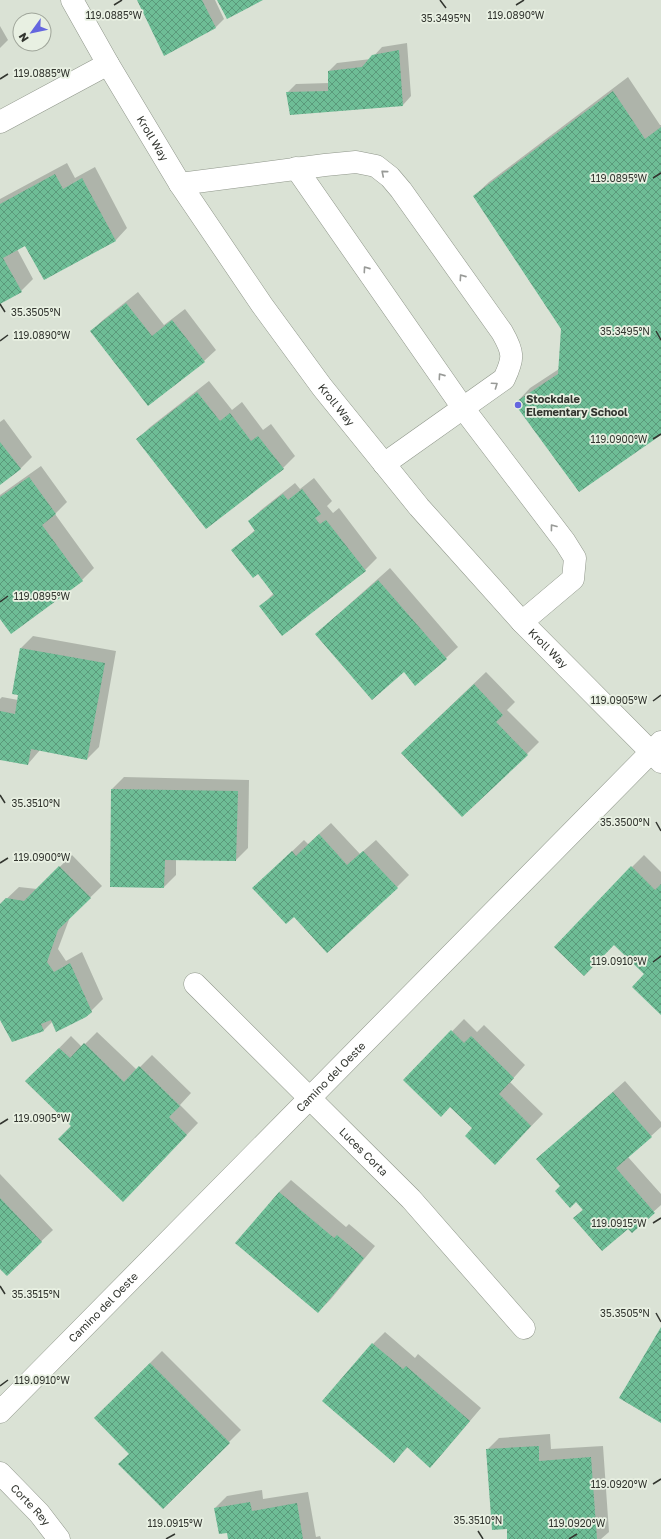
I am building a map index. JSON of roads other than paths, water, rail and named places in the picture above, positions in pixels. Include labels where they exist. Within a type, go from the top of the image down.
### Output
[{"type":"street","name":"Kroll Way","points":[[72,0],[108,64],[180,184],[266,311],[322,388],[419,507],[522,622],[658,752]]},
{"type":"street","points":[[0,122],[108,64]]},
{"type":"street","points":[[180,184],[296,168],[356,162],[376,166],[390,177],[401,190],[502,332],[511,347],[511,364],[504,379],[384,464]]},
{"type":"street","points":[[296,168],[463,408],[565,542],[575,558],[573,579],[522,622]]},
{"type":"street","name":"Camino del Oeste","points":[[0,1412],[310,1097],[658,752]]},
{"type":"street","name":"Luces Corta","points":[[195,984],[411,1198],[524,1328]]},
{"type":"street","name":"Corte Rey","points":[[0,1473],[39,1513],[59,1539]]},
{"type":"place","name":"Stockdale Elementary School","points":[[518,405]]}]
